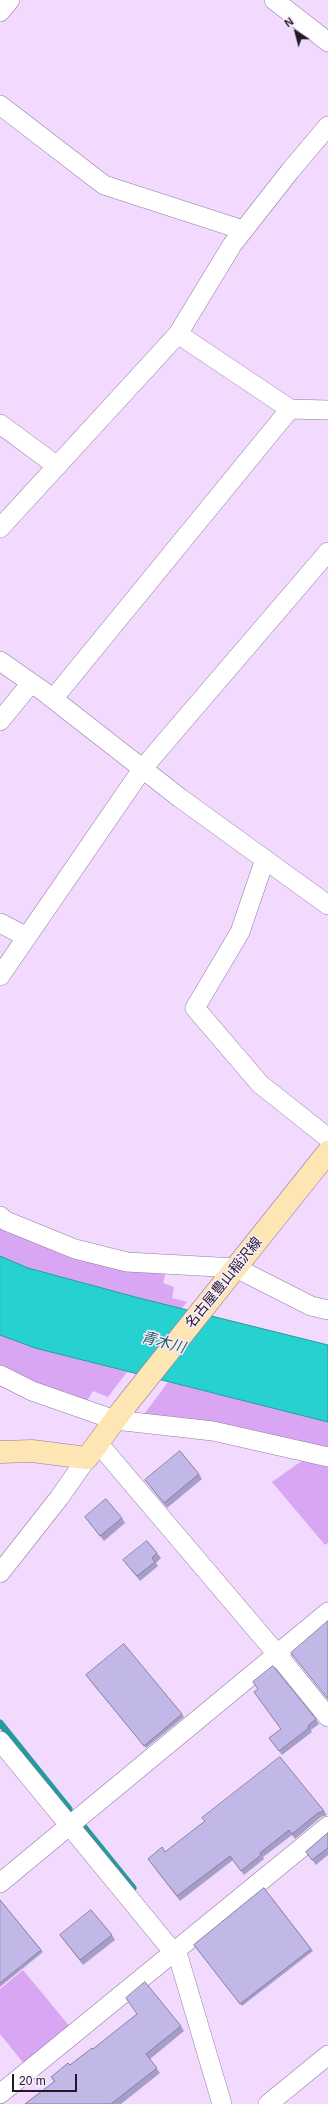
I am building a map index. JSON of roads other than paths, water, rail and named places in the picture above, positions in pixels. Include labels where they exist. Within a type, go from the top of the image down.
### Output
[{"type":"main road","name":"名古屋豊山稲沢線","points":[[92,1450],[328,1152]]},
{"type":"main road","points":[[0,1452],[92,1450]]},
{"type":"street","points":[[0,12],[10,0]]},
{"type":"street","points":[[274,0],[328,42]]},
{"type":"street","points":[[0,105],[104,185],[243,230]]},
{"type":"street","points":[[0,528],[178,334],[232,245],[328,126]]},
{"type":"street","points":[[178,334],[290,409],[328,410]]},
{"type":"street","points":[[53,699],[290,409]]},
{"type":"street","points":[[0,424],[56,466]]},
{"type":"street","points":[[0,976],[143,768],[328,552]]},
{"type":"street","points":[[0,661],[53,699],[265,859],[325,897]]},
{"type":"street","points":[[0,721],[31,683]]},
{"type":"street","points":[[265,859],[240,932],[195,1008],[260,1084],[328,1138]]},
{"type":"street","points":[[0,923],[27,937]]},
{"type":"street","points":[[0,1216],[6,1221],[75,1249],[127,1262],[230,1275],[311,1306],[328,1310]]},
{"type":"street","points":[[0,1376],[32,1391],[119,1415],[213,1431],[328,1457]]},
{"type":"street","points":[[0,1573],[59,1498],[92,1450],[277,1654],[328,1717]]},
{"type":"street","points":[[0,1883],[70,1827],[328,1612]]},
{"type":"street","points":[[0,1741],[178,1958],[222,2104]]},
{"type":"street","points":[[0,2094],[328,1826]]},
{"type":"street","points":[[268,2104],[328,2055]]},
{"type":"water","name":"青木川","points":[[0,1256],[28,1268],[139,1298],[328,1345],[328,1422],[35,1348],[0,1335]]},
{"type":"waterway","points":[[0,1723],[69,1809]]},
{"type":"waterway","points":[[83,1826],[133,1888]]}]
